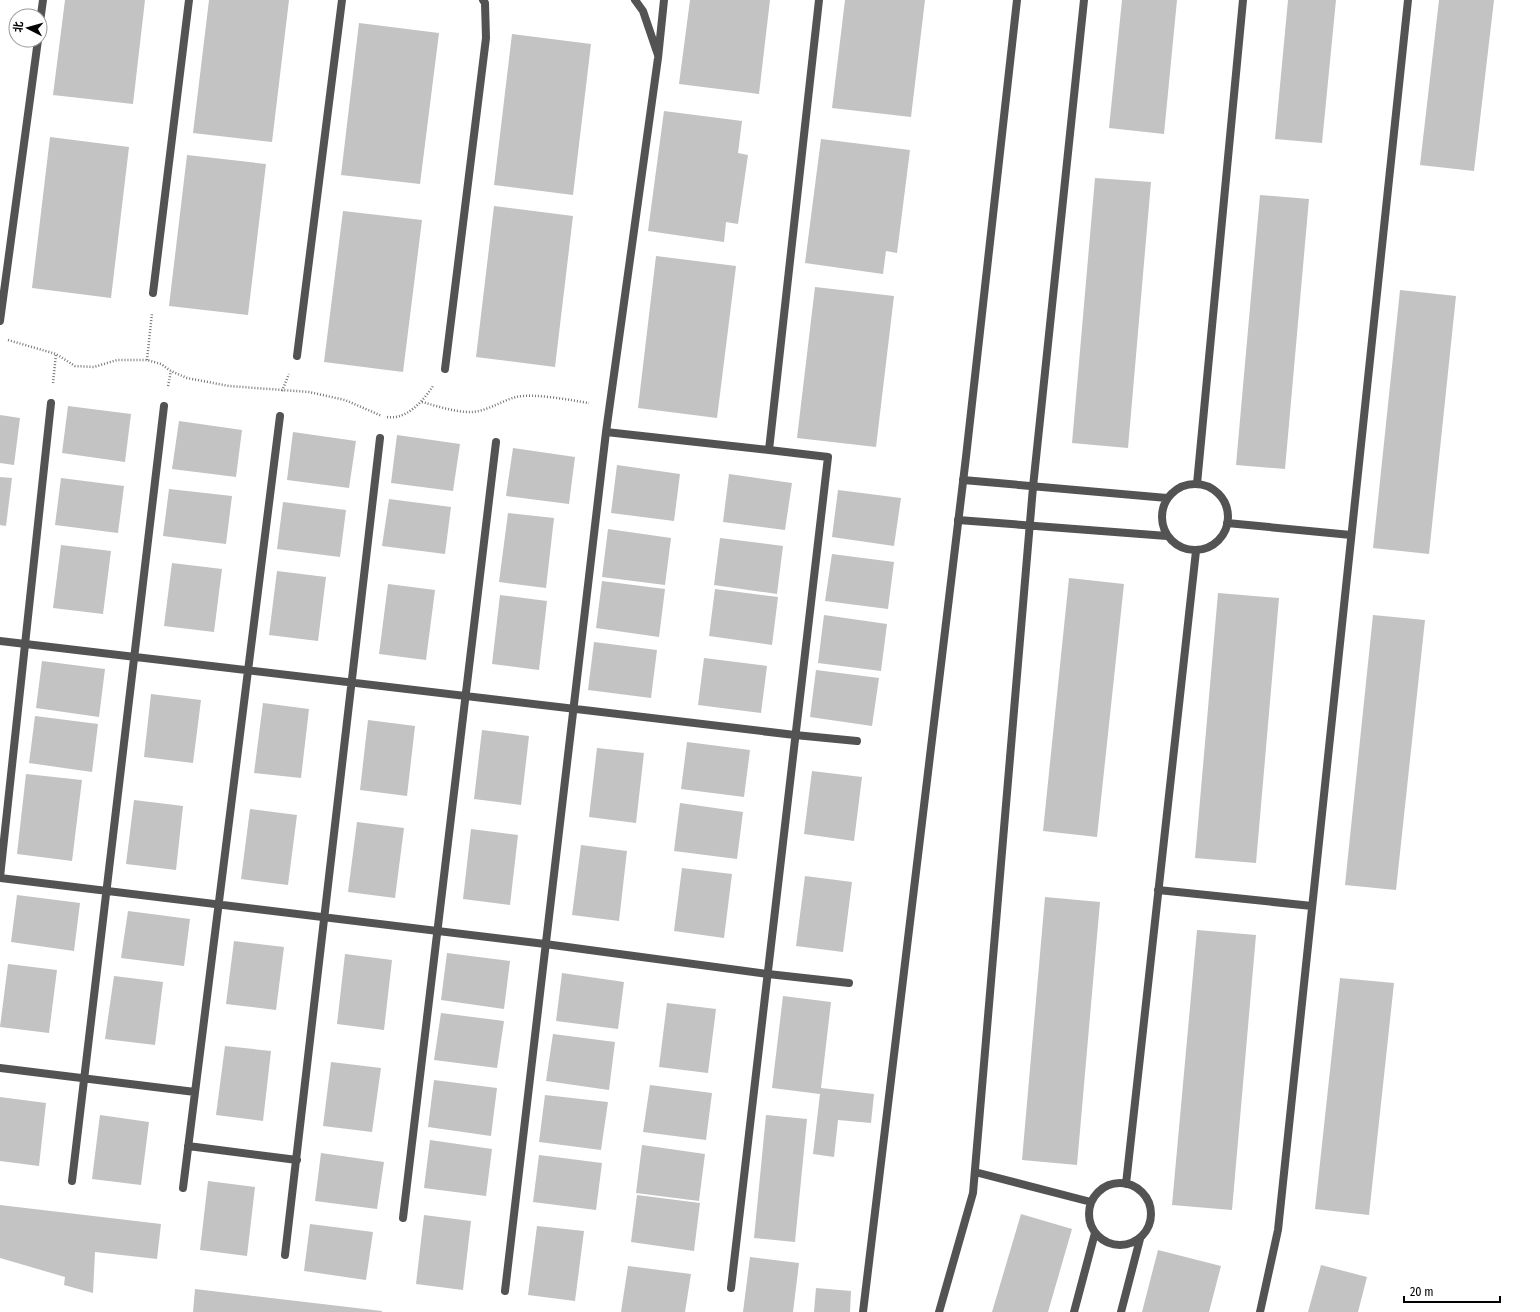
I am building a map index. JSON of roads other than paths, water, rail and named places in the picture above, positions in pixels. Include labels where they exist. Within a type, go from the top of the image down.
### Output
[{"type":"street","points":[[153,293],[190,0]]},
{"type":"street","points":[[297,356],[342,0]]},
{"type":"street","points":[[445,370],[486,38],[485,2],[483,0]]},
{"type":"street","points":[[635,0],[643,11],[658,58]]},
{"type":"street","points":[[505,1291],[606,432],[658,58],[664,0]]},
{"type":"street","points":[[769,450],[819,0]]},
{"type":"street","points":[[863,1312],[963,480],[1017,0]]},
{"type":"street","points":[[939,1312],[973,1193],[1033,487],[1084,0]]},
{"type":"street","points":[[1197,484],[1243,0]]},
{"type":"street","points":[[1260,1312],[1278,1230],[1408,0]]},
{"type":"street","points":[[0,321],[37,48]]},
{"type":"street","points":[[51,403],[0,877],[546,944],[768,974],[848,983]]},
{"type":"street","points":[[72,1181],[164,406]]},
{"type":"street","points":[[183,1188],[280,416]]},
{"type":"street","points":[[606,432],[828,457],[731,1288]]},
{"type":"street","points":[[285,1255],[380,438]]},
{"type":"street","points":[[403,1218],[496,442]]},
{"type":"street","points":[[963,480],[1167,498]]},
{"type":"street","points":[[1197,484],[1217,492],[1224,501],[1228,512],[1227,523],[1224,534],[1207,548],[1196,550],[1185,549],[1175,544],[1167,536],[1163,527],[1163,507],[1167,498],[1175,490],[1185,485],[1197,484]]},
{"type":"street","points":[[958,520],[1167,536]]},
{"type":"street","points":[[1227,523],[1351,535]]},
{"type":"street","points":[[1126,1184],[1196,550]]},
{"type":"street","points":[[0,641],[466,697],[857,741]]},
{"type":"street","points":[[1158,890],[1312,906]]},
{"type":"street","points":[[0,1068],[195,1092]]},
{"type":"street","points":[[188,1146],[297,1160]]},
{"type":"street","points":[[975,1172],[1091,1202]]},
{"type":"street","points":[[1115,1183],[1126,1184],[1135,1187],[1144,1193],[1149,1202],[1151,1222],[1147,1231],[1140,1239],[1131,1244],[1122,1246],[1112,1245],[1102,1240],[1094,1232],[1090,1223],[1091,1202],[1097,1193],[1105,1187],[1115,1183]]},
{"type":"street","points":[[1074,1312],[1094,1232]]},
{"type":"street","points":[[1121,1312],[1140,1239]]}]
